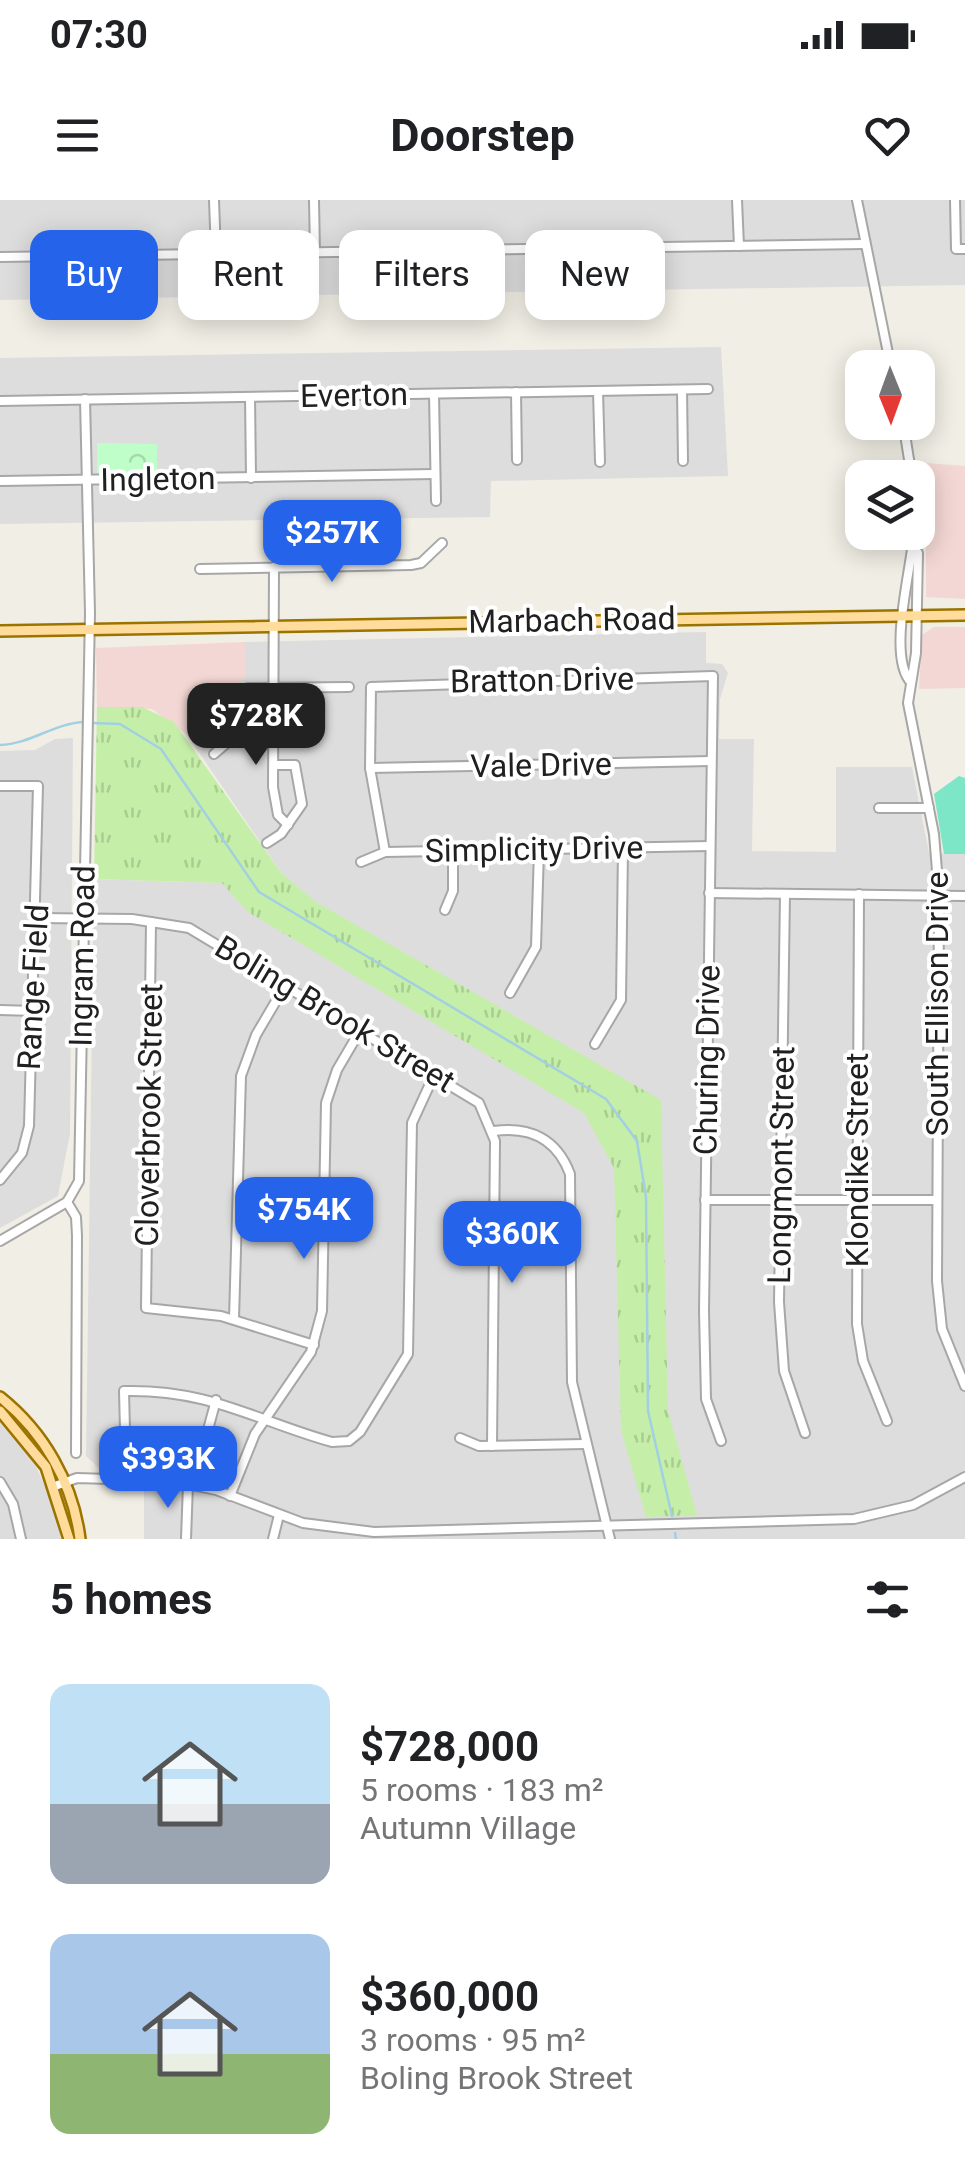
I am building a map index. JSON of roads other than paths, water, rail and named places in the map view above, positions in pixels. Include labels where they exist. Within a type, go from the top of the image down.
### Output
[{"type":"main road","name":"Marbach Road","points":[[0,631],[965,615]]},
{"type":"main road","points":[[0,1397],[42,1440],[80,1539]]},
{"type":"main road","points":[[0,1411],[60,1484],[69,1539]]},
{"type":"street","points":[[214,200],[215,230]]},
{"type":"street","points":[[314,200],[315,230]]},
{"type":"street","points":[[737,200],[739,246]]},
{"type":"street","points":[[857,200],[887,350]]},
{"type":"street","points":[[955,200],[960,249]]},
{"type":"street","points":[[319,252],[864,244]]},
{"type":"street","points":[[0,257],[178,255]]},
{"type":"street","points":[[682,390],[683,461]]},
{"type":"street","name":"Everton","points":[[0,400],[708,390]]},
{"type":"street","points":[[598,391],[600,462]]},
{"type":"street","points":[[516,392],[518,460]]},
{"type":"street","points":[[434,394],[436,500]]},
{"type":"street","points":[[250,396],[252,478]]},
{"type":"street","name":"Ingram Road","points":[[67,1202],[78,1181],[88,629],[85,399]]},
{"type":"street","name":"Ingleton","points":[[0,481],[435,474]]},
{"type":"street","points":[[200,569],[411,565],[420,563],[442,543]]},
{"type":"street","name":"South Ellison Drive","points":[[912,550],[907,559],[903,654],[909,680],[911,726],[930,808],[938,895],[939,1310],[948,1349],[965,1386]]},
{"type":"street","name":"South Ellison Drive","points":[[909,680],[914,676],[916,653],[916,550]]},
{"type":"street","points":[[274,567],[275,806],[288,825]]},
{"type":"street","points":[[903,654],[916,653]]},
{"type":"street","name":"Bratton Drive","points":[[370,768],[371,687],[713,676]]},
{"type":"street","name":"Churing Drive","points":[[713,676],[704,1376],[710,1416],[721,1441]]},
{"type":"street","points":[[236,696],[248,688],[349,687]]},
{"type":"street","points":[[214,754],[228,742],[275,742]]},
{"type":"street","name":"Vale Drive","points":[[370,768],[711,761]]},
{"type":"street","points":[[267,843],[288,825],[302,804],[295,765],[275,765]]},
{"type":"street","points":[[370,768],[385,852]]},
{"type":"street","name":"Range Field","points":[[0,786],[38,786],[34,1010],[26,1141],[13,1167],[0,1180]]},
{"type":"street","points":[[879,808],[930,808]]},
{"type":"street","name":"Simplicity Drive","points":[[361,862],[385,852],[710,846]]},
{"type":"street","points":[[596,1044],[621,1000],[623,848]]},
{"type":"street","points":[[510,993],[536,946],[539,850]]},
{"type":"street","points":[[445,910],[453,891],[453,851]]},
{"type":"street","points":[[710,893],[965,896]]},
{"type":"street","name":"Longmont Street","points":[[785,894],[779,1302],[784,1371],[804,1433]]},
{"type":"street","name":"Klondike Street","points":[[858,894],[856,1200],[860,1344],[888,1421]]},
{"type":"street","name":"Boling Brook Street","points":[[37,918],[151,922],[190,928],[475,1099],[494,1131]]},
{"type":"street","name":"Cloverbrook Street","points":[[151,922],[146,1308],[234,1319]]},
{"type":"street","points":[[286,984],[256,1035],[240,1076],[234,1319],[314,1345]]},
{"type":"street","points":[[0,1010],[34,1010]]},
{"type":"street","points":[[230,1496],[255,1434],[314,1345],[322,1311],[326,1104],[337,1070],[361,1029]]},
{"type":"street","points":[[124,1430],[124,1391],[171,1392],[216,1400],[332,1442],[348,1441],[362,1430],[398,1377],[410,1342],[412,1124],[436,1073]]},
{"type":"street","points":[[492,1446],[494,1131],[519,1129],[544,1138],[561,1155],[570,1174],[572,1374],[585,1444],[610,1539]]},
{"type":"street","points":[[705,1200],[936,1200]]},
{"type":"street","points":[[0,1240],[67,1202],[76,1217],[76,1453]]},
{"type":"street","points":[[206,1437],[216,1400]]},
{"type":"street","points":[[460,1438],[471,1445],[585,1444]]},
{"type":"street","points":[[60,1484],[149,1479],[188,1484],[354,1535],[869,1517],[927,1499],[965,1476]]},
{"type":"street","points":[[0,1482],[13,1504],[21,1539]]},
{"type":"street","points":[[186,1539],[188,1484]]},
{"type":"street","points":[[273,1539],[280,1515]]},
{"type":"waterway","points":[[0,745],[85,722]]},
{"type":"waterway","points":[[93,723],[120,724],[161,749],[259,892],[606,1099],[637,1141],[646,1197],[648,1411],[672,1516]]},
{"type":"waterway","points":[[675,1533],[676,1539]]}]
